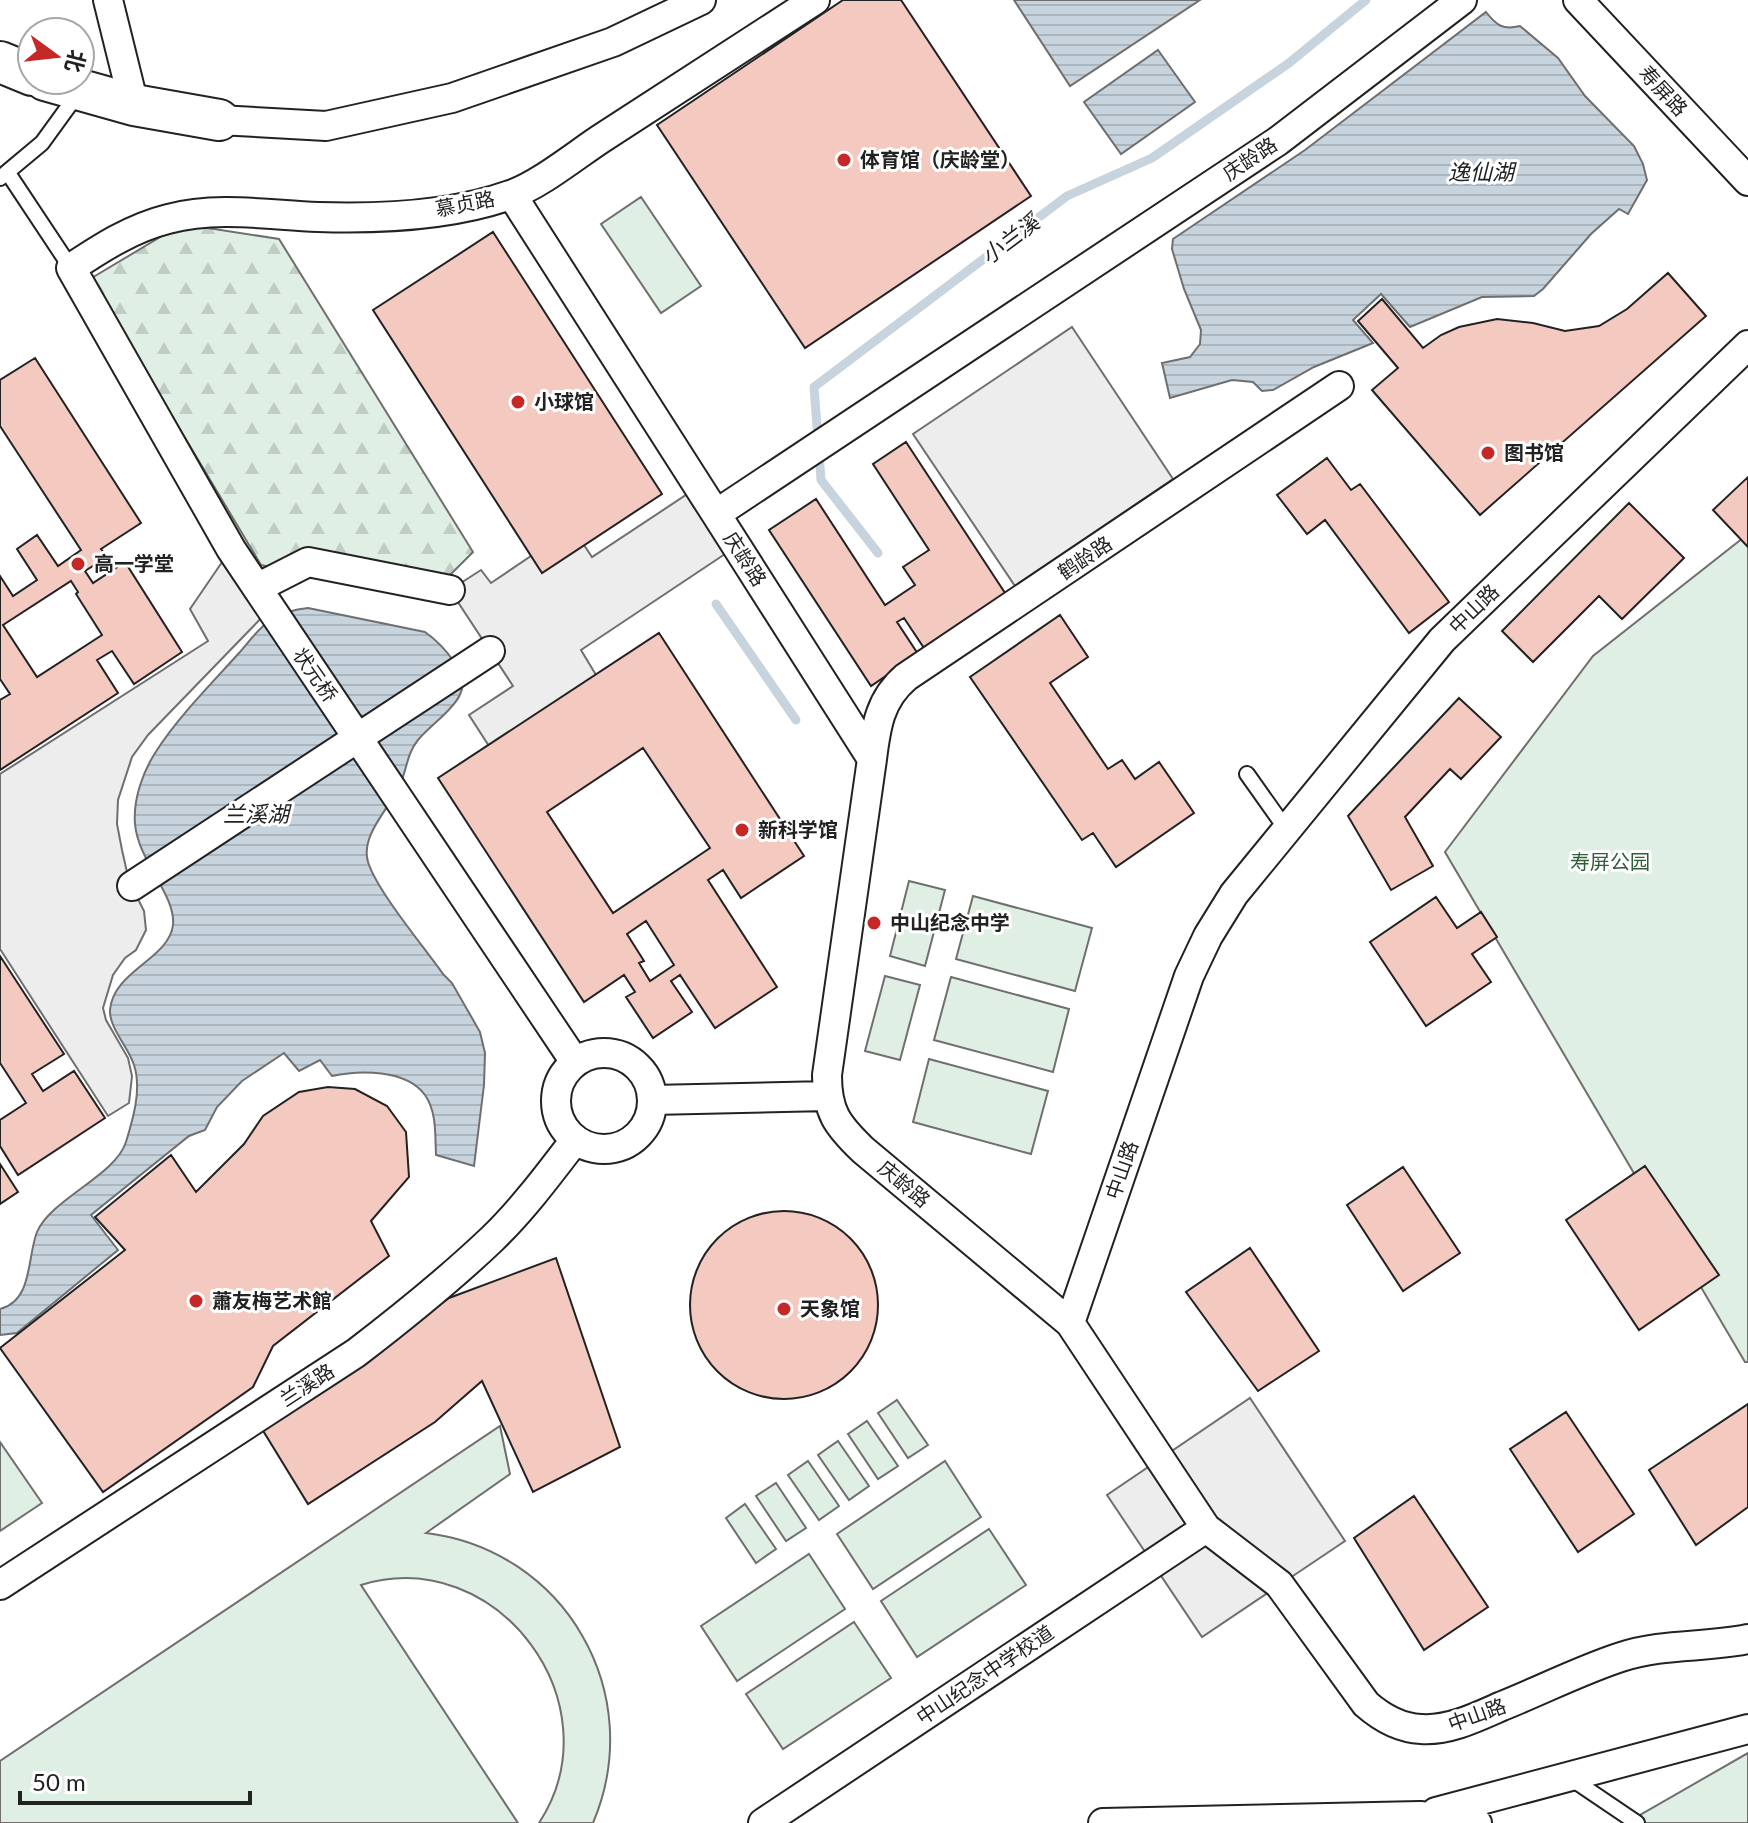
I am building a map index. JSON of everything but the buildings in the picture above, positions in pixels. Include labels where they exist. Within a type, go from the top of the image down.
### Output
[{"type":"street","points":[[108,0],[134,105]]},
{"type":"street","points":[[96,95],[219,120],[326,126],[452,98],[613,42],[701,0]]},
{"type":"street","name":"慕贞路","points":[[71,268],[106,245],[137,230],[166,219],[194,214],[250,212],[318,217],[406,214],[512,195],[815,0]]},
{"type":"street","name":"庆龄路","points":[[872,759],[716,514],[1278,141],[1462,0]]},
{"type":"street","name":"寿屏路","points":[[1578,0],[1748,181]]},
{"type":"street","points":[[512,195],[716,514]]},
{"type":"street","name":"状元桥","points":[[71,268],[231,549],[575,1062]]},
{"type":"street","name":"中山路","points":[[1748,345],[1442,640],[1234,894],[1208,936],[1189,976],[1070,1323],[1206,1528],[1279,1584],[1366,1704],[1381,1717],[1398,1725],[1420,1729],[1441,1728],[1468,1720],[1621,1657],[1684,1644],[1748,1639]]},
{"type":"street","name":"鹤龄路","points":[[872,759],[876,724],[883,704],[894,687],[906,677],[1339,386]]},
{"type":"street","points":[[264,600],[308,562],[450,590]]},
{"type":"street","points":[[136,883],[478,658]]},
{"type":"street","points":[[652,1100],[827,1096],[827,1075],[872,759]]},
{"type":"street","points":[[604,1052],[632,1061],[643,1072],[650,1085],[652,1100],[650,1115],[633,1140],[604,1150],[575,1140],[558,1116],[555,1101],[565,1072],[575,1062],[604,1052]]},
{"type":"street","name":"庆龄路","points":[[827,1096],[835,1120],[863,1150],[1070,1323]]},
{"type":"street","name":"兰溪路","points":[[0,1585],[356,1353],[493,1238],[533,1194],[575,1140]]},
{"type":"street","name":"中山纪念中学校道","points":[[763,1823],[1206,1528]]},
{"type":"street","points":[[1420,1816],[1748,1729]]},
{"type":"street","points":[[1103,1823],[1420,1816],[1477,1823]]},
{"type":"lane","points":[[58,96],[42,143],[4,176],[71,268]]},
{"type":"lane","points":[[1247,774],[1286,829]]},
{"type":"lane","points":[[1569,1776],[1637,1823]]},
{"type":"green space","points":[[641,197],[701,286],[661,313],[601,224]]},
{"type":"green space","points":[[182,224],[279,239],[473,552],[426,599],[261,565],[90,279]]},
{"type":"green space","name":"寿屏公园","points":[[1748,534],[1748,1362],[1745,1362],[1445,852],[1593,656]]},
{"type":"green space","points":[[909,881],[945,890],[925,966],[890,956]]},
{"type":"green space","points":[[973,896],[1092,928],[1075,991],[956,959]]},
{"type":"green space","points":[[885,976],[920,985],[900,1060],[865,1051]]},
{"type":"green space","points":[[951,977],[1069,1009],[1053,1072],[934,1040]]},
{"type":"green space","points":[[929,1059],[1048,1091],[1031,1154],[913,1122]]},
{"type":"green space","points":[[897,1400],[928,1445],[908,1458],[878,1413]]},
{"type":"green space","points":[[867,1421],[898,1466],[878,1479],[848,1434]]},
{"type":"green space","points":[[500,1426],[510,1474],[426,1533],[475,1545],[518,1567],[554,1598],[582,1636],[601,1679],[610,1725],[607,1774],[593,1823],[539,1823],[559,1777],[563,1730],[553,1684],[530,1644],[498,1610],[457,1588],[411,1578],[361,1585],[518,1823],[0,1823],[0,1761]]},
{"type":"green space","points":[[838,1441],[869,1486],[849,1500],[818,1455]]},
{"type":"green space","points":[[0,1442],[42,1503],[0,1531]]},
{"type":"green space","points":[[808,1461],[839,1506],[819,1520],[788,1475]]},
{"type":"green space","points":[[945,1461],[981,1517],[873,1589],[837,1534]]},
{"type":"green space","points":[[776,1483],[806,1528],[786,1541],[756,1496]]},
{"type":"green space","points":[[745,1504],[776,1549],[756,1563],[726,1518]]},
{"type":"green space","points":[[989,1529],[1026,1585],[917,1657],[881,1601]]},
{"type":"green space","points":[[809,1554],[845,1609],[737,1681],[701,1626]]},
{"type":"green space","points":[[854,1622],[891,1678],[783,1749],[746,1694]]},
{"type":"green space","points":[[1748,1753],[1748,1823],[1626,1823]]},
{"type":"shaded area","points":[[1072,327],[1173,479],[1015,586],[913,434]]},
{"type":"shaded area","points":[[698,487],[737,546],[581,650],[596,675],[489,746],[469,715],[513,686],[450,590],[481,570],[491,583],[531,556],[584,545],[592,557]]},
{"type":"shaded area","points":[[231,549],[270,609],[148,735],[132,757],[118,800],[117,824],[122,850],[129,881],[144,911],[146,930],[136,950],[125,958],[113,975],[103,1008],[106,1020],[128,1058],[132,1076],[129,1103],[108,1116],[0,949],[0,774],[208,641],[190,609]]},
{"type":"shaded area","points":[[1250,1398],[1345,1541],[1202,1637],[1107,1495]]},
{"type":"water","points":[[1014,0],[1200,0],[1070,86]]},
{"type":"water","name":"逸仙湖","points":[[1486,12],[1501,26],[1520,26],[1558,58],[1585,96],[1634,146],[1647,180],[1628,214],[1619,209],[1591,234],[1534,296],[1482,297],[1410,327],[1381,294],[1353,320],[1373,343],[1314,367],[1273,390],[1262,391],[1253,382],[1232,380],[1170,398],[1162,363],[1190,357],[1200,344],[1201,330],[1184,289],[1172,249],[1173,239],[1305,150]]},
{"type":"water","points":[[1158,50],[1195,102],[1121,154],[1084,102]]},
{"type":"water","name":"兰溪湖","points":[[308,608],[425,632],[445,650],[461,675],[463,686],[460,696],[412,750],[400,785],[372,832],[367,852],[368,862],[381,888],[452,983],[480,1032],[485,1053],[484,1085],[474,1166],[436,1155],[432,1109],[417,1086],[382,1074],[332,1076],[320,1060],[299,1071],[284,1053],[242,1081],[217,1107],[205,1130],[189,1136],[91,1215],[118,1250],[17,1333],[0,1335],[0,1309],[11,1304],[24,1288],[34,1242],[44,1220],[120,1154],[131,1124],[137,1094],[136,1074],[113,1024],[110,1010],[113,997],[121,985],[162,947],[173,925],[169,902],[143,851],[135,824],[137,795],[143,776],[175,725],[260,629],[282,614]]},
{"type":"waterway","name":"小兰溪","points":[[878,553],[821,480],[814,387],[1067,196],[1152,158],[1289,63],[1366,0]]},
{"type":"waterway","points":[[716,604],[796,720]]},
{"type":"place","name":"体育馆（庆龄堂）","points":[[844,160]]},
{"type":"place","name":"小球馆","points":[[518,402]]},
{"type":"place","name":"图书馆","points":[[1488,453]]},
{"type":"place","name":"高一学堂","points":[[78,564]]},
{"type":"place","name":"新科学馆","points":[[742,830]]},
{"type":"place","name":"中山纪念中学","points":[[874,923]]},
{"type":"place","name":"蕭友梅艺术館","points":[[196,1301]]},
{"type":"place","name":"天象馆","points":[[784,1309]]}]
